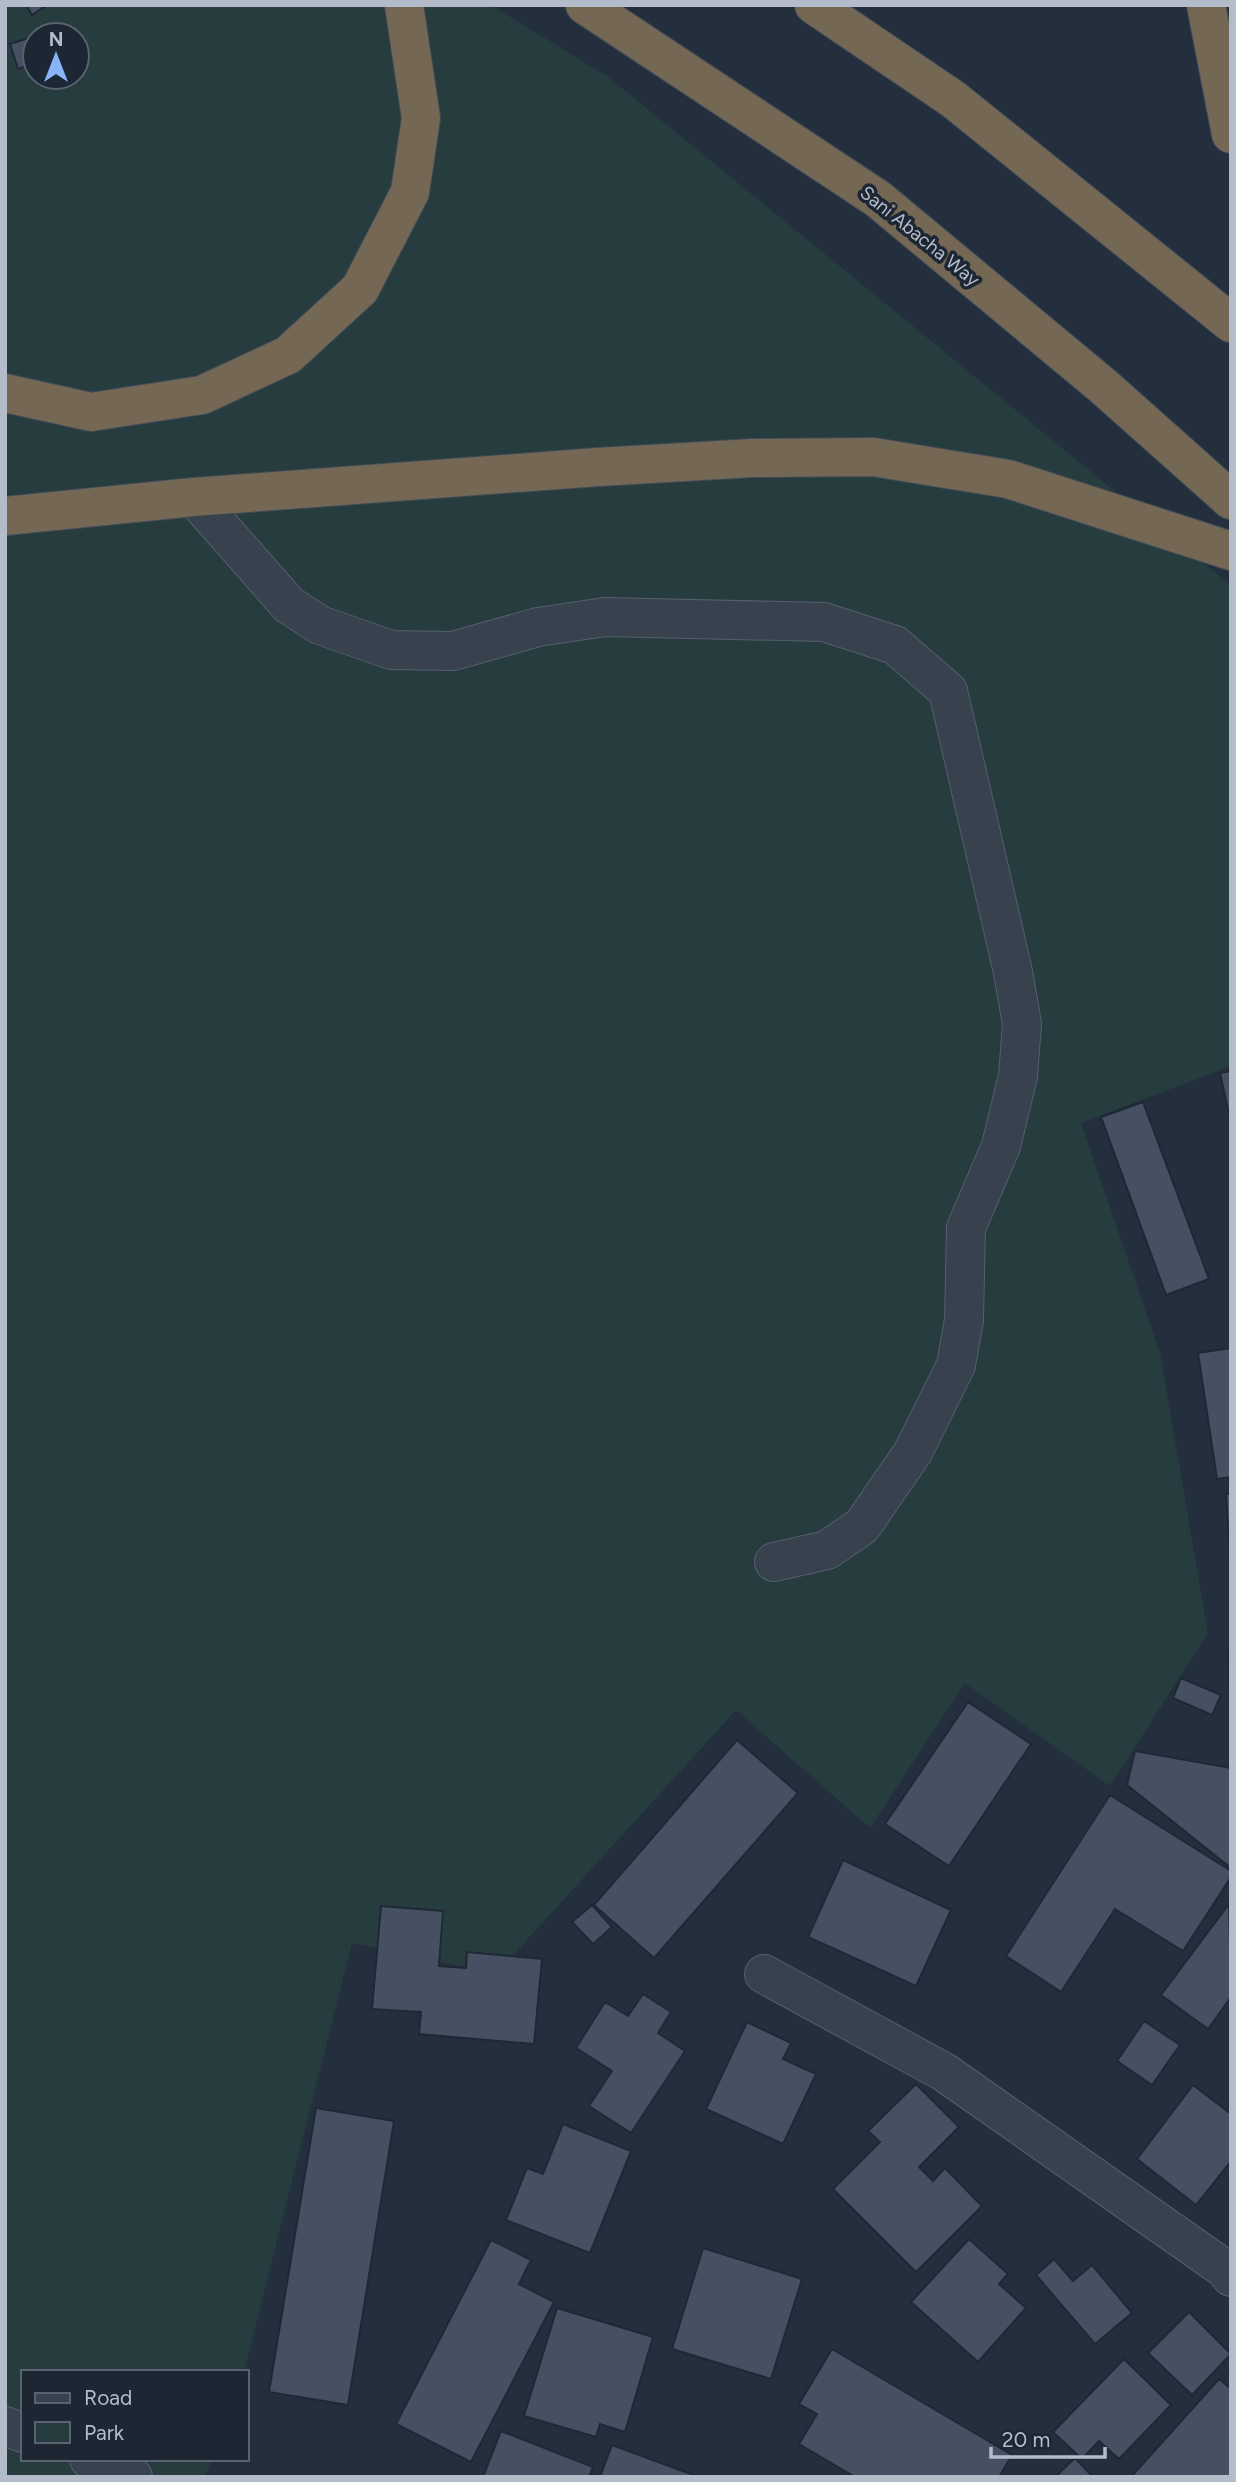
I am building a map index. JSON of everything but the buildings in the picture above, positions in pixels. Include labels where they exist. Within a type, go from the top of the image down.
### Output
[{"type":"highway","points":[[5,393],[92,412],[202,395],[288,355],[360,289],[410,192],[421,118],[404,5]]},
{"type":"highway","name":"Sani Abacha Way","points":[[585,5],[878,199],[1103,386],[1231,500]]},
{"type":"highway","points":[[814,5],[953,99],[1231,323]]},
{"type":"highway","points":[[1206,5],[1231,134]]},
{"type":"highway","points":[[5,516],[194,497],[624,466],[753,458],[873,457],[1009,479],[1231,551]]},
{"type":"street","points":[[194,497],[289,605],[320,625],[391,650],[453,651],[538,627],[605,617],[824,622],[895,645],[948,691],[957,738],[1003,918],[1022,1024],[1018,1076],[1001,1146],[966,1228],[964,1320],[956,1365],[913,1452],[862,1526],[827,1550],[774,1562]]},
{"type":"street","points":[[764,1974],[944,2072],[1229,2269]]},
{"type":"street","points":[[94,2461],[133,2477]]},
{"type":"green space","points":[[5,5],[491,5],[607,76],[1231,586],[1231,1066],[1081,1123],[1160,1353],[1208,1633],[1110,1786],[965,1683],[870,1828],[736,1710],[496,1974],[352,1943],[245,2370],[21,2370],[21,2461],[211,2461],[205,2477],[5,2477]]}]
